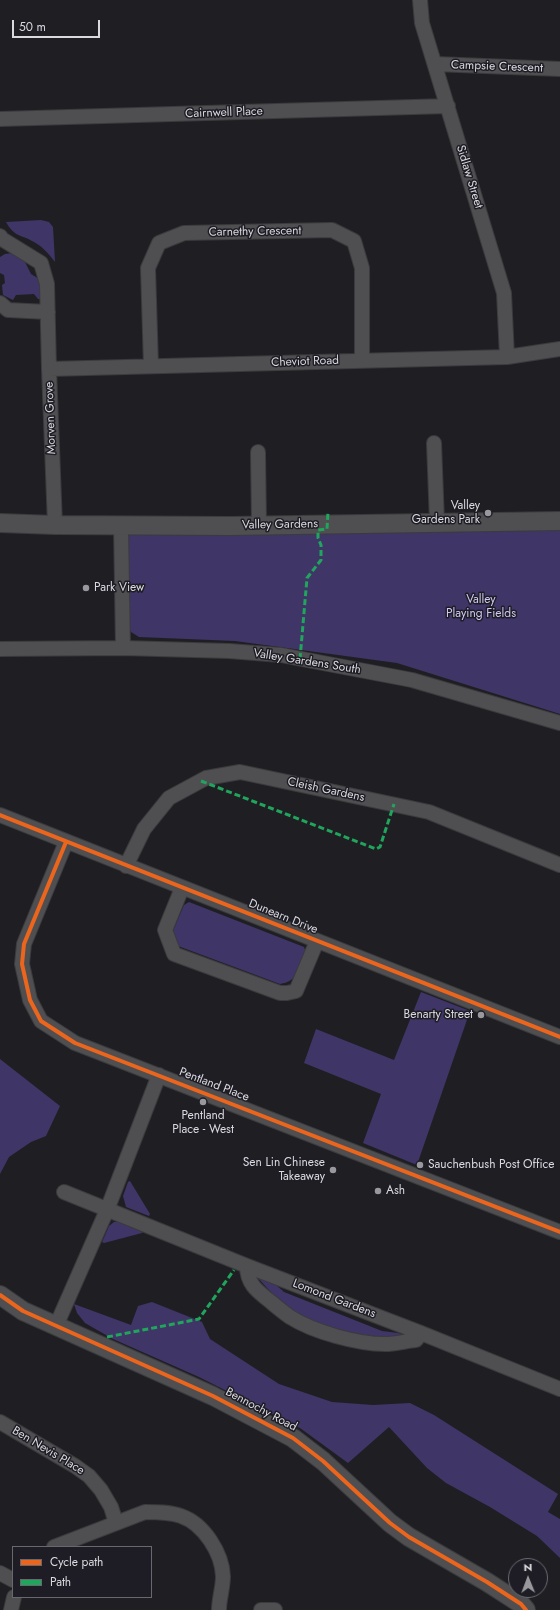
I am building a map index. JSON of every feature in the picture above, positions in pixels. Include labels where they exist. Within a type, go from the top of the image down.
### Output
[{"type":"street","name":"Sidlaw Street","points":[[420,0],[422,23],[504,293],[507,357]]},
{"type":"street","name":"Campsie Crescent","points":[[435,64],[560,69]]},
{"type":"street","name":"Cairnwell Place","points":[[0,119],[448,106]]},
{"type":"street","name":"Carnethy Crescent","points":[[151,366],[148,268],[159,243],[184,233],[332,230],[354,241],[362,268],[362,361]]},
{"type":"street","name":"Morven Grove","points":[[1,240],[41,263],[47,284],[48,369],[55,525]]},
{"type":"street","points":[[0,303],[8,310],[48,312]]},
{"type":"street","name":"Cheviot Road","points":[[48,369],[507,357],[560,349]]},
{"type":"street","points":[[434,444],[437,522]]},
{"type":"street","points":[[258,452],[259,525]]},
{"type":"street","name":"Valley Gardens","points":[[0,523],[55,525],[259,525],[560,521]]},
{"type":"street","points":[[121,525],[123,648]]},
{"type":"street","name":"Valley Gardens South","points":[[0,649],[123,648],[229,651],[282,655],[412,680],[560,723]]},
{"type":"street","name":"Cleish Gardens","points":[[126,866],[144,828],[169,798],[206,778],[240,772],[429,812],[560,865]]},
{"type":"street","name":"Dunearn Drive","points":[[0,816],[560,1037]]},
{"type":"street","name":"Pentland Place","points":[[66,842],[24,944],[22,964],[30,1000],[41,1020],[75,1043],[560,1232]]},
{"type":"street","points":[[182,888],[165,930],[174,954],[280,993],[287,994],[296,991],[317,941]]},
{"type":"street","points":[[56,1326],[107,1210],[159,1075]]},
{"type":"street","name":"Lomond Gardens","points":[[64,1192],[247,1266],[421,1333],[560,1389]]},
{"type":"street","points":[[247,1266],[247,1276],[258,1292],[290,1317],[340,1338],[386,1344],[416,1340],[421,1333]]},
{"type":"street","name":"Bennochy Road","points":[[1,1297],[23,1311],[214,1396],[293,1438],[323,1460],[390,1523],[409,1537],[487,1582],[520,1608]]},
{"type":"street","name":"Ben Nevis Place","points":[[0,1422],[75,1466],[89,1476],[101,1490],[111,1507],[116,1523]]},
{"type":"street","points":[[57,1546],[145,1512],[161,1512],[181,1516],[190,1520],[203,1531],[218,1554],[223,1575],[219,1610]]},
{"type":"street","points":[[0,1573],[12,1579]]},
{"type":"street","points":[[11,1610],[14,1598]]},
{"type":"street","points":[[261,1610],[275,1610]]},
{"type":"green space","points":[[41,220],[49,222],[53,227],[55,262],[40,246],[12,231],[6,222]]},
{"type":"green space","points":[[20,252],[31,274],[44,282],[43,299],[38,299],[34,294],[16,295],[13,300],[3,295],[2,285],[5,283],[4,275],[0,273],[0,257],[5,254]]},
{"type":"green space","name":"Valley Playing Fields","points":[[560,528],[560,714],[397,663],[235,641],[139,637],[131,632],[127,624],[126,538],[136,529]]},
{"type":"green space","points":[[189,902],[304,947],[306,952],[295,977],[280,984],[178,946],[172,933],[184,905]]},
{"type":"green space","points":[[421,992],[470,1011],[417,1165],[363,1143],[381,1094],[304,1063],[316,1029],[394,1060]]},
{"type":"green space","points":[[0,1059],[60,1106],[46,1136],[31,1142],[9,1157],[0,1174]]},
{"type":"green space","points":[[130,1181],[150,1214],[149,1216],[126,1207],[123,1196],[128,1182]]},
{"type":"green space","points":[[114,1222],[120,1222],[143,1231],[142,1233],[104,1243],[102,1242],[109,1226]]},
{"type":"green space","points":[[257,1277],[275,1284],[284,1292],[382,1331],[408,1336],[393,1339],[381,1339],[341,1332],[314,1323],[287,1307]]},
{"type":"green space","points":[[152,1302],[202,1322],[210,1339],[279,1384],[332,1402],[373,1405],[410,1403],[434,1415],[558,1494],[548,1512],[560,1519],[560,1558],[537,1536],[490,1507],[446,1483],[427,1468],[389,1427],[348,1463],[300,1428],[199,1377],[113,1339],[85,1323],[77,1313],[74,1304],[131,1325],[138,1306]]},
{"type":"marked path","points":[[300,659],[307,578],[321,560],[321,545],[318,538],[318,530],[327,529],[328,512]]},
{"type":"marked path","points":[[201,781],[376,849],[380,847],[394,804]]},
{"type":"marked path","points":[[107,1337],[199,1319],[234,1270]]},
{"type":"cycle path","points":[[0,815],[560,1037]]},
{"type":"cycle path","points":[[66,842],[24,944],[22,964],[30,1000],[41,1021],[75,1043],[560,1232]]},
{"type":"cycle path","points":[[0,1295],[23,1311],[213,1396],[293,1438],[323,1461],[390,1523],[409,1537],[487,1582],[521,1604],[526,1610]]},
{"type":"place","name":"Valley Gardens Park","points":[[488,513]]},
{"type":"place","name":"Park View","points":[[86,588]]},
{"type":"place","name":"Benarty Street","points":[[481,1015]]},
{"type":"place","name":"Pentland Place - West","points":[[203,1102]]},
{"type":"place","name":"Sauchenbush Post Office","points":[[420,1165]]},
{"type":"place","name":"Sen Lin Chinese Takeaway","points":[[333,1170]]},
{"type":"place","name":"Ash","points":[[378,1191]]}]
